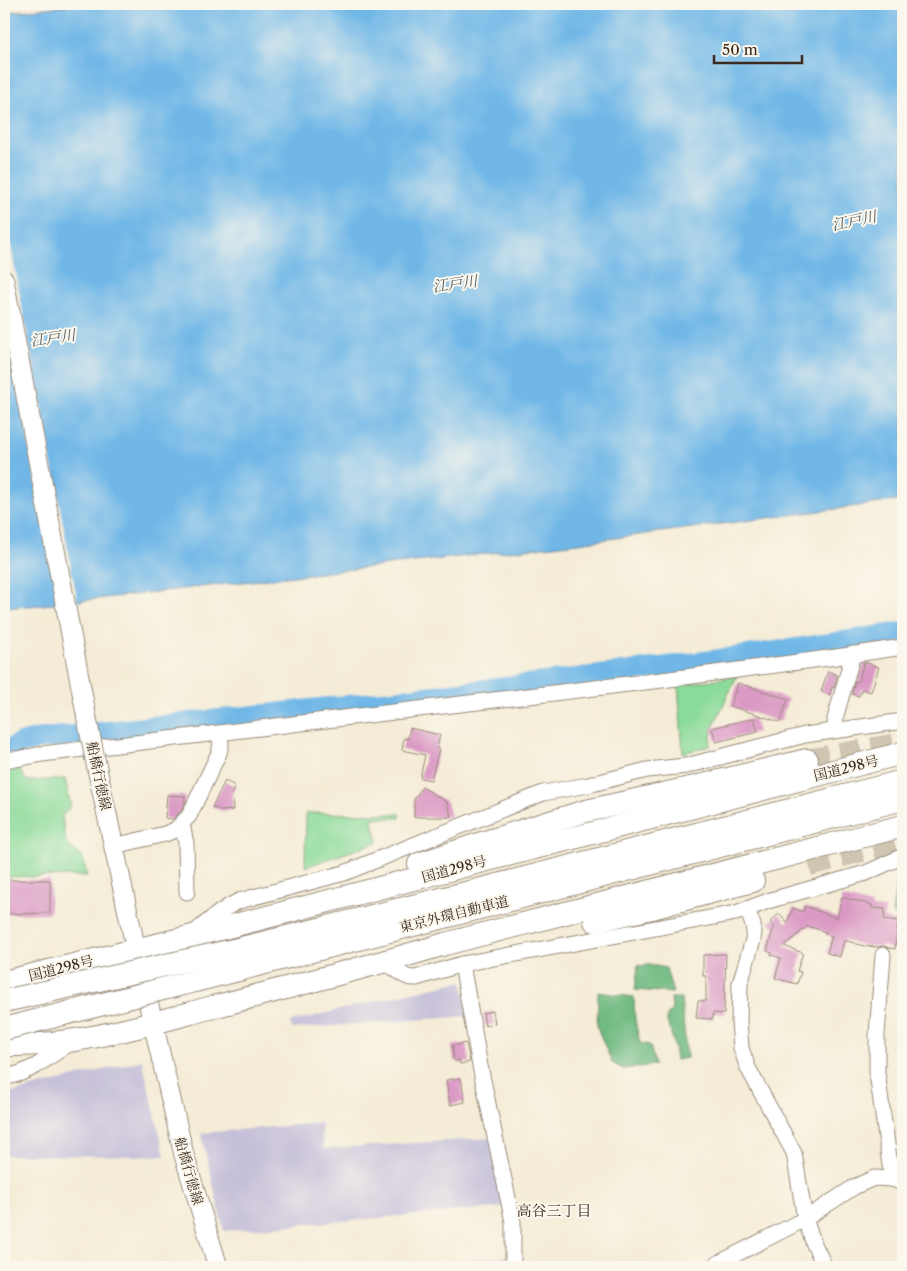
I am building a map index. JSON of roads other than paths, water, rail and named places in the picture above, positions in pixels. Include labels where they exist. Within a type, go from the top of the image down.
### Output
[{"type":"highway","name":"国道298号","points":[[4,982],[189,937],[903,753]]},
{"type":"highway","points":[[316,904],[433,859],[586,811],[807,760]]},
{"type":"highway","name":"東京外環自動車道","points":[[4,1030],[478,890],[903,781]]},
{"type":"highway","name":"東京外環自動車道","points":[[4,1001],[240,959],[903,799]]},
{"type":"highway","points":[[4,1045],[49,1044],[76,1040],[152,1023],[445,944],[903,826]]},
{"type":"highway","points":[[445,944],[492,939],[604,919],[656,907],[809,865]]},
{"type":"main road","name":"船橋行徳線","points":[[4,280],[95,760],[136,950],[184,1156],[218,1267]]},
{"type":"street","points":[[6,759],[652,682],[903,646]]},
{"type":"street","points":[[836,730],[835,719],[853,654]]},
{"type":"street","points":[[189,937],[218,912],[229,906],[344,873],[536,795],[588,785],[647,770],[686,766],[805,735],[903,721]]},
{"type":"street","points":[[114,846],[165,834],[175,830],[182,824],[189,816],[219,753],[221,744],[220,734]]},
{"type":"street","points":[[182,824],[186,842],[187,892]]},
{"type":"street","points":[[382,962],[404,976],[416,978],[462,964],[727,915],[771,900],[866,873],[903,856]]},
{"type":"street","points":[[747,909],[754,932],[740,983],[739,1021],[741,1048],[748,1068],[794,1153],[805,1219],[825,1267]]},
{"type":"street","points":[[711,1267],[805,1219],[854,1187],[874,1178],[898,1181],[877,1073],[877,1035],[883,955]]},
{"type":"street","points":[[462,964],[480,1066],[513,1222],[513,1267]]},
{"type":"street","points":[[4,1078],[36,1066],[76,1040]]},
{"type":"water","name":"江戸川","points":[[80,4],[903,4],[903,500],[578,543],[53,604],[4,608],[4,13]]},
{"type":"waterway","points":[[4,752],[22,743],[38,739],[363,704],[579,678],[795,649],[903,632]]},
{"type":"tunnel","points":[[807,760],[903,743]]},
{"type":"tunnel","points":[[809,865],[880,846],[903,837]]},
{"type":"district","name":"高谷三丁目","points":[[554,1211]]}]
